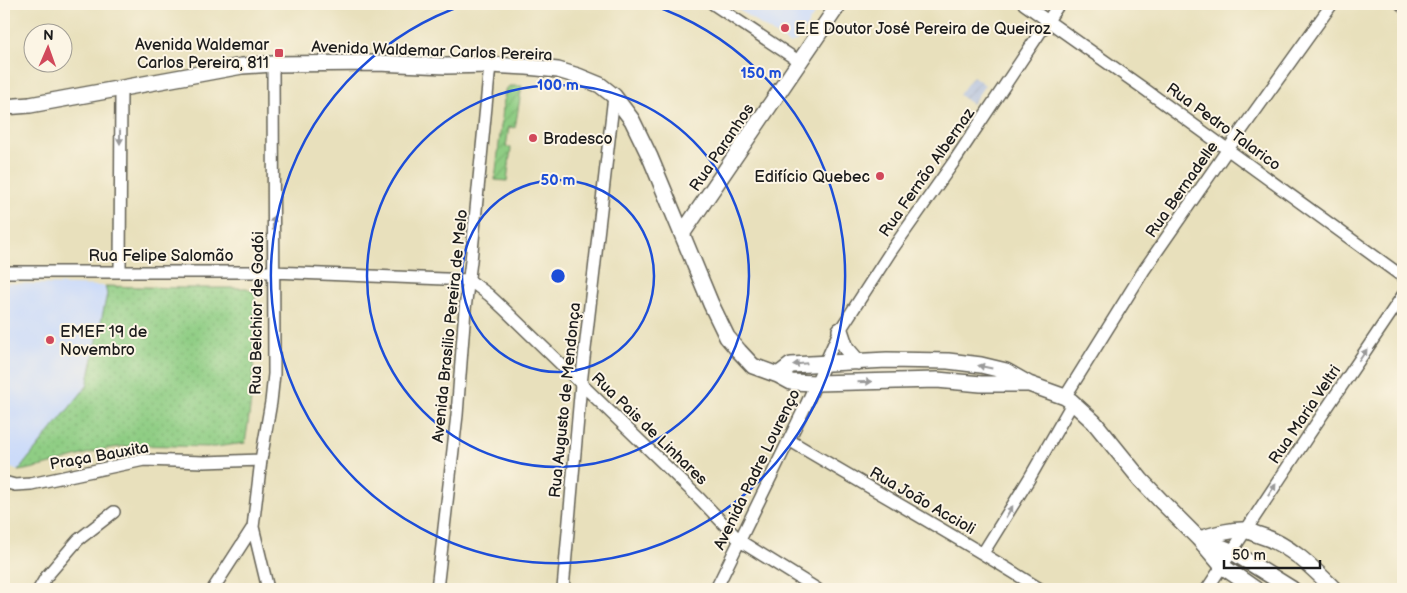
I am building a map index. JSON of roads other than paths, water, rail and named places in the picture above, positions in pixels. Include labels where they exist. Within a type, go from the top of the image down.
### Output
[{"type":"street","points":[[712,4],[800,62]]},
{"type":"street","name":"Rua Paranhos","points":[[682,234],[839,4]]},
{"type":"street","name":"Rua Pedro Talarico","points":[[1024,4],[1228,149],[1403,277]]},
{"type":"street","name":"Rua Fernão Albernaz","points":[[824,363],[840,330],[891,251],[953,163],[1059,4]]},
{"type":"street","name":"Rua Bernadelle","points":[[983,553],[1029,480],[1069,400],[1144,270],[1332,4]]},
{"type":"street","name":"Avenida Waldemar Carlos Pereira","points":[[4,107],[30,105],[242,66],[377,63],[446,66],[527,66],[558,70],[600,85],[614,96],[632,120],[647,150],[711,304],[727,337],[753,366],[791,382],[937,380],[981,384],[1030,384]]},
{"type":"street","name":"Rua Belchior de Godói","points":[[268,589],[254,527],[261,460],[274,374],[273,64]]},
{"type":"street","name":"Avenida Brasilio Pereira de Melo","points":[[438,589],[457,415],[465,310],[490,66]]},
{"type":"street","points":[[120,271],[121,88]]},
{"type":"street","name":"Rua Augusto de Mendonça","points":[[563,589],[581,384],[614,96]]},
{"type":"street","name":"Rua Felipe Salomão","points":[[4,272],[273,272],[469,280]]},
{"type":"street","name":"Rua Pais de Linhares","points":[[469,280],[505,310],[700,499],[740,541],[817,589]]},
{"type":"street","name":"Rua Maria Veltri","points":[[1207,589],[1403,296]]},
{"type":"street","points":[[840,330],[846,348],[858,362]]},
{"type":"street","name":"Avenida Waldemar Carlos Pereira","points":[[778,375],[791,365],[858,362],[948,361],[1006,371],[1030,384],[1069,400],[1094,422],[1142,480],[1199,539],[1222,566],[1255,589]]},
{"type":"street","name":"Avenida Padre Lourenço","points":[[716,589],[789,440],[824,363]]},
{"type":"street","name":"Rua João Accioli","points":[[789,440],[983,553],[1040,589]]},
{"type":"street","name":"Praça Bauxita","points":[[4,482],[15,485],[31,484],[144,460],[204,462],[261,460]]},
{"type":"street","points":[[38,589],[78,540],[114,512]]},
{"type":"street","points":[[213,589],[254,527]]},
{"type":"street","points":[[1199,539],[1226,532],[1245,530],[1267,537],[1288,548],[1310,565],[1334,589]]},
{"type":"street","name":"Avenida Waldemar Carlos Pereira","points":[[1199,539],[1231,551],[1292,589]]},
{"type":"place","name":"E.E Doutor José Pereira de Queiroz","points":[[785,28]]},
{"type":"place","name":"Avenida Waldemar Carlos Pereira, 811","points":[[279,53]]},
{"type":"place","name":"Bradesco","points":[[533,138]]},
{"type":"place","name":"Edifício Quebec","points":[[880,176]]},
{"type":"place","name":"EMEF 19 de Novembro","points":[[50,340]]}]
